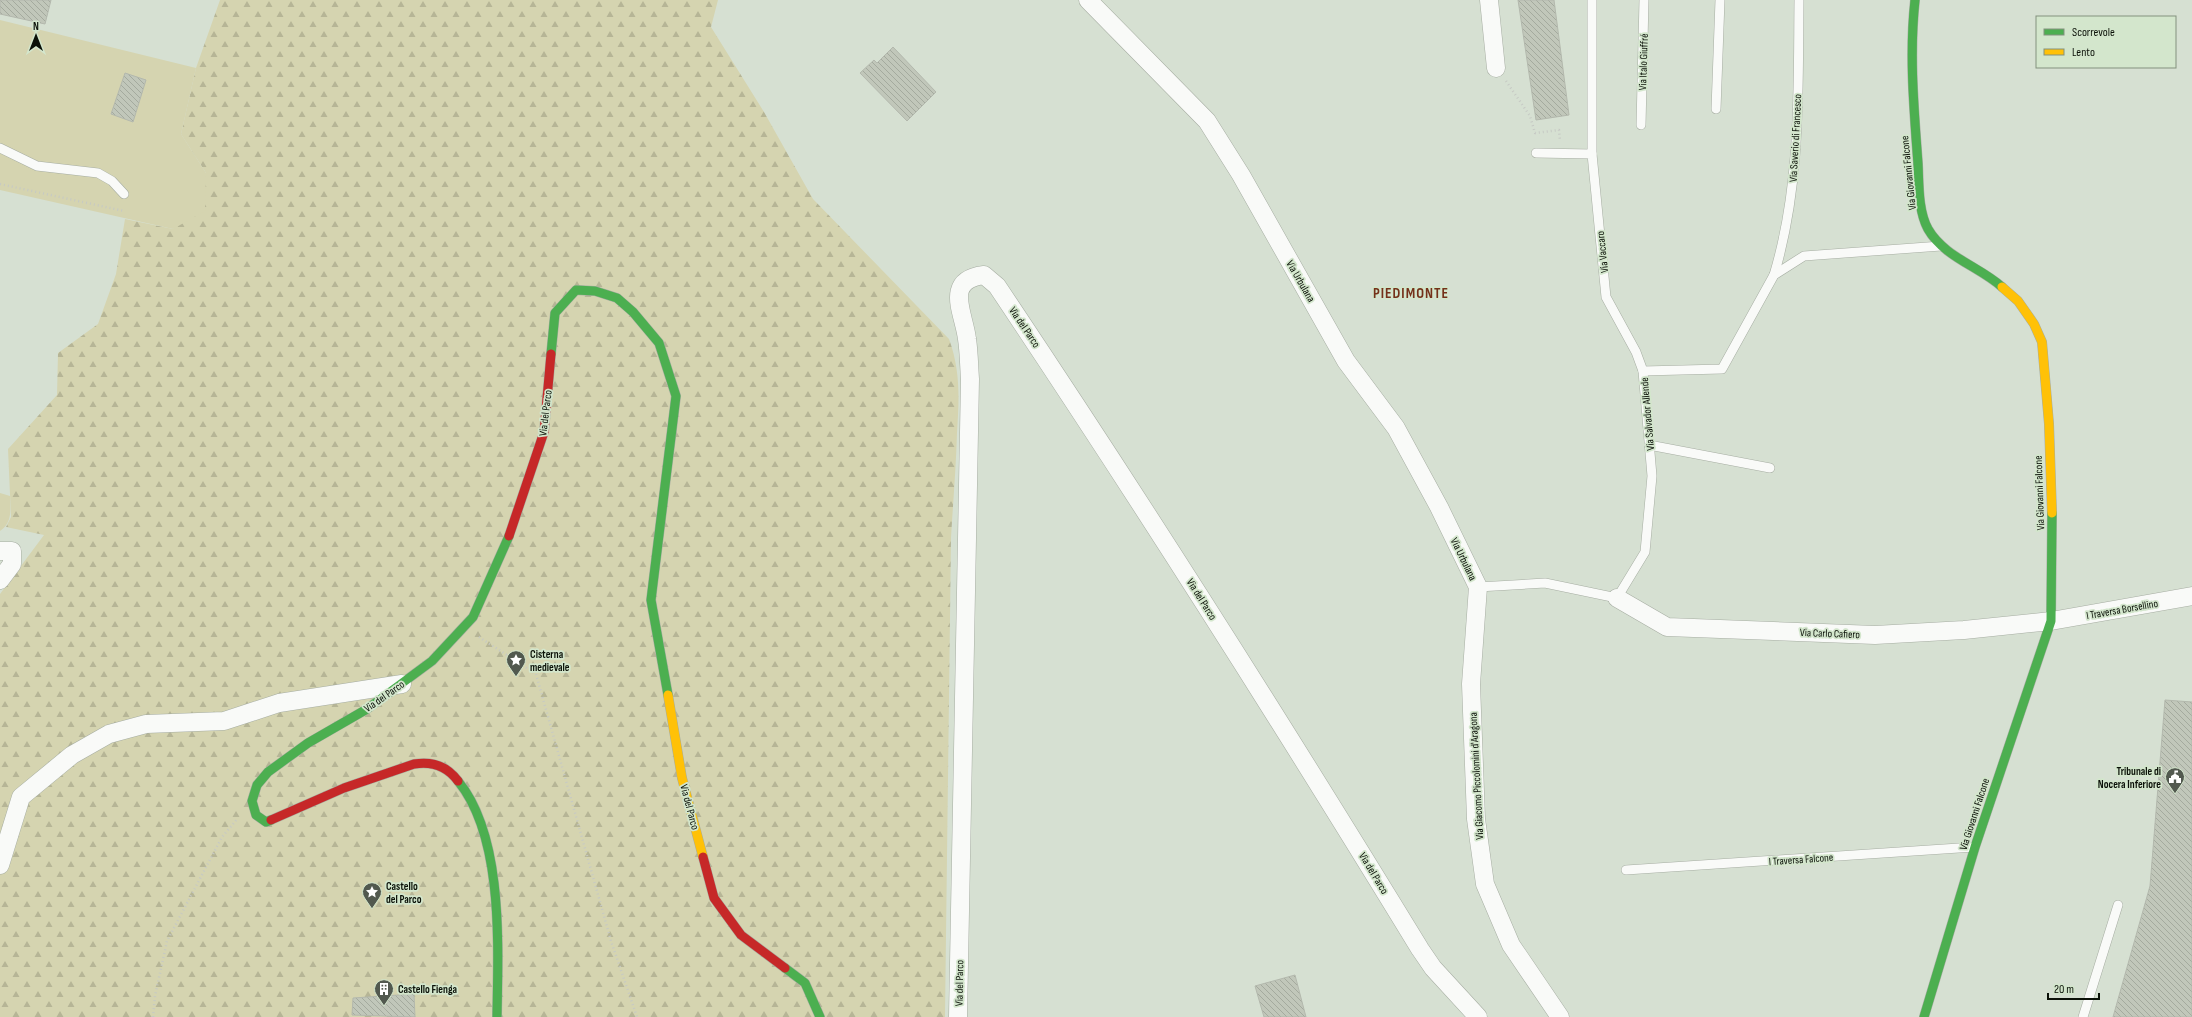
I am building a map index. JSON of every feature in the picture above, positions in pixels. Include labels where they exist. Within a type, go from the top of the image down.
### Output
[{"type":"street","name":"Via Urbulana","points":[[1088,0],[1207,122],[1241,175],[1346,361],[1396,428],[1439,507],[1478,587]]},
{"type":"street","points":[[1489,0],[1496,68]]},
{"type":"street","name":"Via Giovanni Falcone","points":[[1915,0],[1912,27],[1912,86],[1921,206],[1928,229],[1942,246],[1999,284],[2018,301],[2034,324],[2042,342],[2049,424],[2053,549],[2051,621],[1975,847],[1924,1017]]},
{"type":"street","name":"Via del Parco","points":[[958,1017],[970,379],[967,338],[958,302],[960,288],[970,277],[984,275],[998,286],[1122,473],[1300,754],[1420,949],[1433,968],[1478,1017]]},
{"type":"street","name":"Via del Parco","points":[[252,801],[257,785],[268,772],[308,743],[367,709],[403,684],[432,661],[473,617],[504,551],[544,432],[555,313],[564,301],[576,290],[595,291],[617,298],[633,312],[659,343],[676,396],[651,600],[682,778],[714,898],[741,935],[805,983],[820,1017]]},
{"type":"street","points":[[0,551],[12,551],[12,564],[0,580]]},
{"type":"street","name":"Via Giacomo Piccolomini d'Aragona","points":[[1478,587],[1470,684],[1476,819],[1485,884],[1511,945],[1560,1017]]},
{"type":"street","name":"I Traversa Borsellino","points":[[2051,621],[2192,596]]},
{"type":"street","name":"Via Carlo Cafiero","points":[[1617,598],[1667,627],[1875,635],[1971,629],[2051,621]]},
{"type":"street","points":[[0,864],[21,798],[72,755],[109,734],[146,724],[224,720],[279,703],[403,684]]},
{"type":"street","points":[[252,801],[256,815],[266,822],[355,782],[422,762],[446,768],[457,777],[470,795],[482,829],[494,882],[498,923],[498,1017]]},
{"type":"lane","name":"Via Vaccaro","points":[[1592,0],[1592,154],[1606,297],[1636,352],[1643,371]]},
{"type":"lane","name":"Via Italo Giuffré","points":[[1641,125],[1644,0]]},
{"type":"lane","points":[[1716,109],[1720,0]]},
{"type":"lane","name":"Via Saverio di Francesco","points":[[1774,275],[1783,248],[1792,197],[1796,155],[1799,0]]},
{"type":"lane","points":[[0,148],[37,166],[98,173],[112,181],[124,194]]},
{"type":"lane","points":[[1536,153],[1592,154]]},
{"type":"lane","name":"Via Salvador Allende","points":[[1617,598],[1645,552],[1652,476],[1643,371],[1722,369],[1774,275],[1804,256],[1942,246]]},
{"type":"lane","points":[[1650,445],[1770,468]]},
{"type":"lane","points":[[1478,587],[1545,583],[1617,598]]},
{"type":"lane","name":"I Traversa Falcone","points":[[1626,870],[1975,847]]},
{"type":"lane","points":[[2083,1017],[2118,905]]},
{"type":"path","points":[[1496,68],[1530,116],[1536,133],[1559,130],[1562,154]]},
{"type":"path","points":[[0,184],[124,212]]},
{"type":"path","points":[[463,627],[536,674],[611,940],[637,1017]]},
{"type":"path","points":[[153,1017],[155,996],[167,940],[222,837],[252,801]]},
{"type":"green space","points":[[220,0],[718,0],[711,27],[764,112],[813,199],[949,339],[956,363],[959,397],[951,538],[945,1017],[0,1017],[0,594],[44,535],[6,527],[11,517],[8,449],[57,395],[58,353],[98,324],[116,274],[125,219],[173,229],[206,173],[181,134],[196,68]]},
{"type":"green space","points":[[0,20],[196,68],[181,134],[206,173],[205,211],[173,229],[0,190]]},
{"type":"green space","points":[[0,493],[10,496],[10,515],[7,524],[0,531]]},
{"type":"building","points":[[0,0],[51,0],[45,24],[0,14]]},
{"type":"building","points":[[1518,0],[1554,0],[1569,115],[1536,120]]},
{"type":"building","points":[[893,47],[936,92],[907,121],[860,73],[874,60],[877,63]]},
{"type":"building","points":[[125,73],[146,80],[133,122],[111,114]]},
{"type":"building","name":"Tribunale di Nocera Inferiore","points":[[2165,700],[2192,702],[2192,1017],[2113,1017],[2150,886]]},
{"type":"building","points":[[1295,975],[1306,1017],[1264,1017],[1255,986]]},
{"type":"building","name":"Castello Fienga","points":[[414,994],[415,1017],[352,1015],[353,998]]},
{"type":"traffic: fast","points":[[1915,0],[1912,62],[1919,189],[1922,214],[1928,229],[1943,247],[2002,287]]},
{"type":"traffic: fast","points":[[551,354],[555,313],[576,290],[595,291],[617,298],[633,312],[659,343],[676,396],[651,600],[668,695]]},
{"type":"traffic: fast","points":[[1924,1017],[1975,847],[2051,621],[2052,513]]},
{"type":"traffic: fast","points":[[271,820],[266,822],[256,815],[252,801],[257,785],[268,772],[308,743],[367,709],[432,661],[473,617],[509,536]]},
{"type":"traffic: fast","points":[[458,781],[473,804],[484,832],[491,862],[497,926],[497,1017]]},
{"type":"traffic: fast","points":[[785,968],[805,983],[820,1017]]},
{"type":"traffic: slow","points":[[2002,287],[2018,301],[2034,324],[2042,342],[2049,424],[2052,513]]},
{"type":"traffic: slow","points":[[668,695],[682,778],[703,857]]},
{"type":"traffic: jam","points":[[509,536],[544,432],[551,354]]},
{"type":"traffic: jam","points":[[271,820],[344,788],[414,764],[427,763],[439,766],[444,768],[458,781]]},
{"type":"traffic: jam","points":[[703,857],[714,898],[741,935],[785,968]]},
{"type":"place","name":"Cisterna medievale","points":[[516,677]]},
{"type":"place","name":"Tribunale di Nocera Inferiore","points":[[2175,794]]},
{"type":"place","name":"Castello del Parco","points":[[372,909]]},
{"type":"place","name":"Castello Fienga","points":[[384,1006]]},
{"type":"district","name":"PIEDIMONTE","points":[[1411,293]]}]
